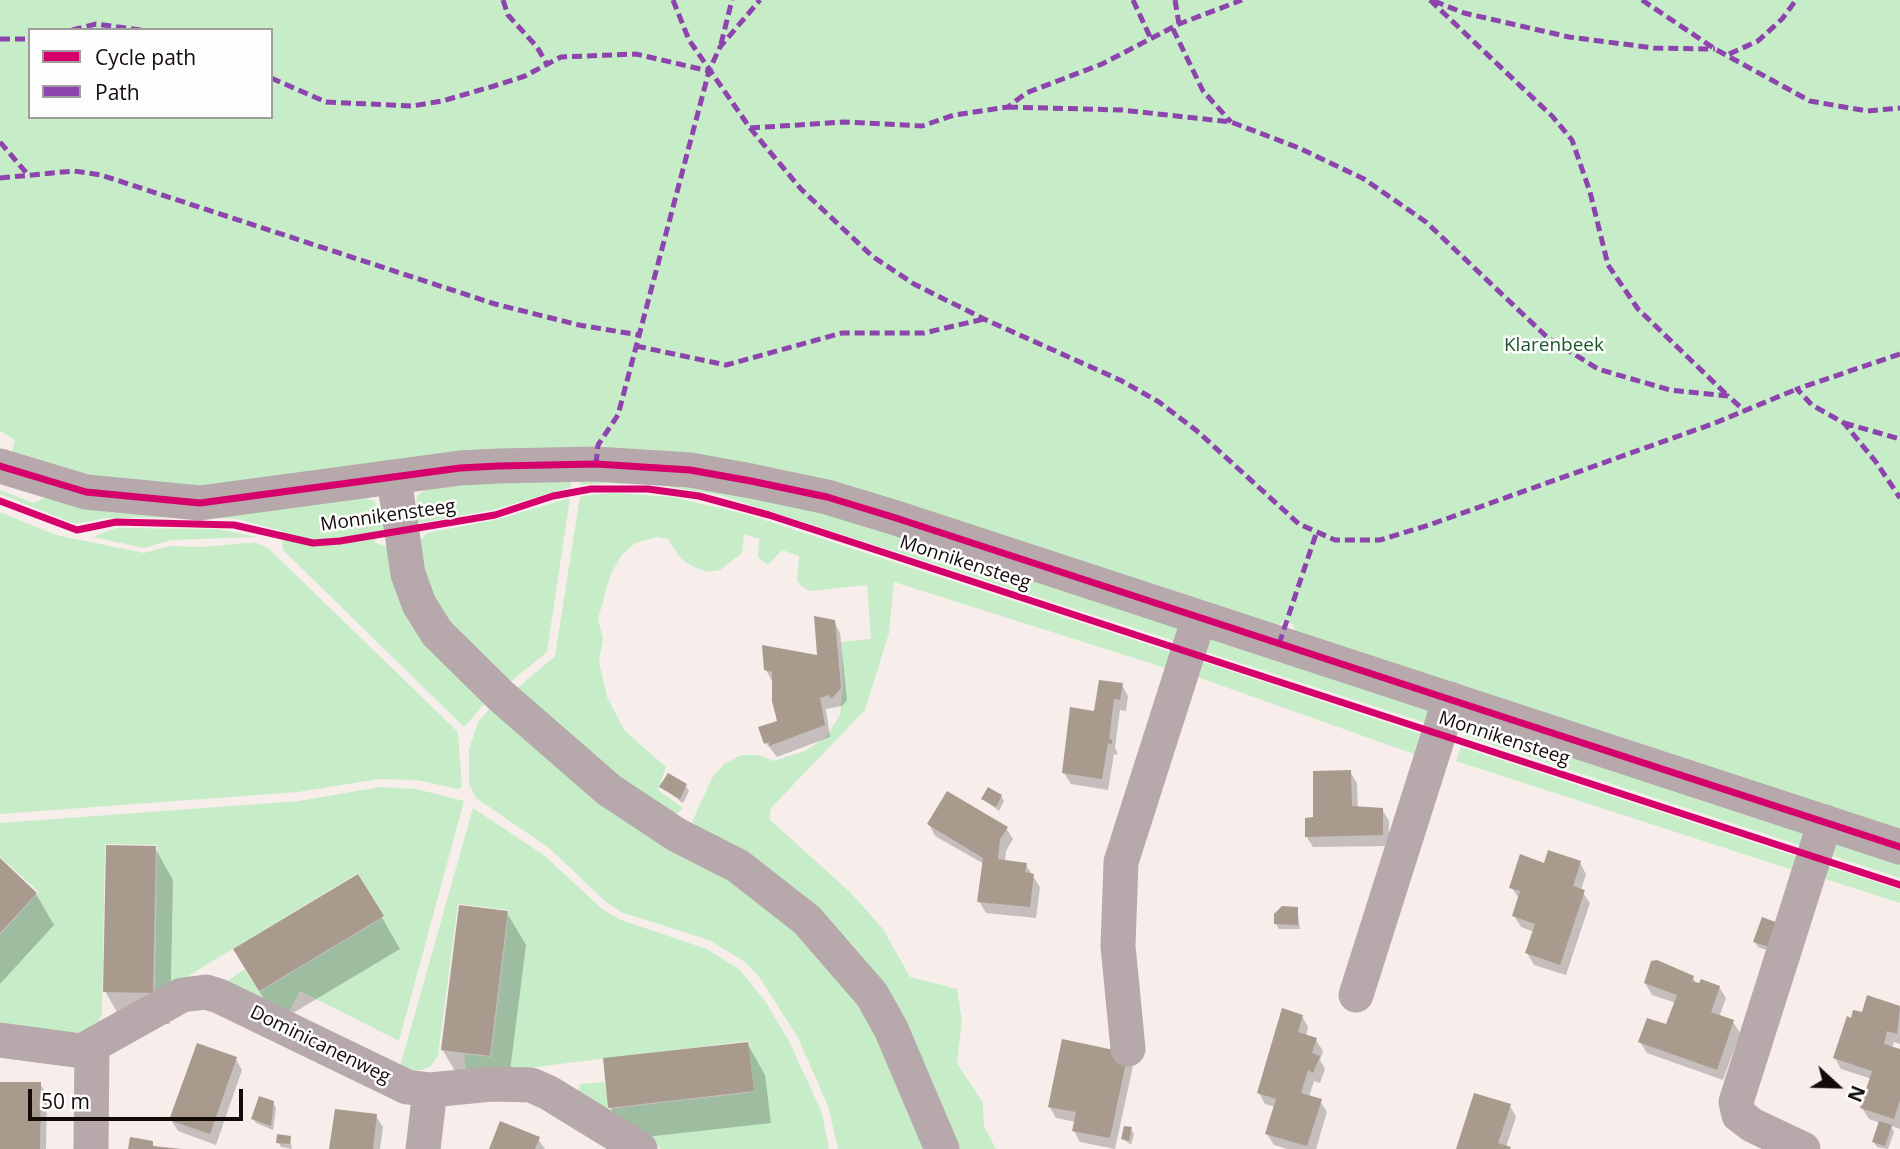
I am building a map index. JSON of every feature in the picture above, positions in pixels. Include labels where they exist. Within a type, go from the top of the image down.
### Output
[{"type":"street","name":"Monnikensteeg","points":[[0,466],[86,492],[200,503],[460,468],[596,464],[690,470],[751,481],[827,497],[896,518],[1900,846]]},
{"type":"street","points":[[394,478],[408,574],[419,604],[437,633],[501,696],[609,790],[677,835],[738,866],[807,920],[872,995],[891,1029],[942,1149]]},
{"type":"street","points":[[1128,1049],[1118,946],[1121,862],[1199,618]]},
{"type":"street","name":"Monnikensteeg","points":[[1356,995],[1450,699]]},
{"type":"street","points":[[1803,1149],[1752,1125],[1739,1115],[1736,1102],[1825,822]]},
{"type":"street","name":"Dominicanenweg","points":[[0,1040],[70,1051],[92,1047],[182,995],[206,992],[407,1087],[430,1090],[492,1084],[531,1085],[550,1093],[640,1149]]},
{"type":"street","points":[[91,1149],[92,1047]]},
{"type":"street","points":[[423,1149],[430,1090]]},
{"type":"green space","name":"Klarenbeek","points":[[0,0],[1900,0],[1900,829],[1296,633],[1293,624],[1283,621],[1277,627],[604,446],[200,491],[114,483],[11,454],[15,440],[0,431]]},
{"type":"green space","points":[[571,479],[571,487],[493,510],[414,524],[417,496],[426,489],[461,483]]},
{"type":"green space","points":[[580,479],[689,485],[822,512],[1189,629],[1184,644],[719,495],[658,485],[580,485]]},
{"type":"green space","points":[[0,490],[33,503],[50,496],[365,498],[374,501],[383,515],[385,529],[374,542],[386,547],[486,702],[464,727],[283,550],[282,531],[237,519],[197,517],[106,518],[75,524],[0,494]]},
{"type":"green space","points":[[614,493],[673,497],[749,515],[1180,655],[1175,671],[894,582],[889,633],[865,710],[771,808],[769,819],[850,892],[883,929],[910,977],[957,989],[962,1021],[957,1063],[983,1103],[984,1126],[996,1149],[958,1149],[904,1022],[692,822],[712,778],[724,764],[741,755],[759,755],[773,761],[805,751],[826,737],[840,715],[843,686],[841,642],[871,639],[867,585],[810,591],[797,580],[799,556],[782,550],[768,565],[758,557],[759,539],[744,534],[742,553],[720,570],[707,572],[692,566],[680,558],[668,539],[657,537],[635,543],[621,556],[610,576],[598,619],[603,639],[599,662],[607,697],[624,730],[666,767],[658,790],[683,808],[674,816],[644,798],[516,689],[555,656],[580,496]]},
{"type":"green space","points":[[570,498],[547,652],[509,683],[453,628],[424,579],[418,542],[427,533],[495,520]]},
{"type":"green space","points":[[0,512],[56,535],[144,553],[170,546],[204,547],[257,543],[268,548],[458,732],[462,787],[458,789],[416,780],[379,779],[298,792],[0,814]]},
{"type":"green space","points":[[116,528],[218,529],[257,537],[171,540],[144,548],[93,537]]},
{"type":"green space","points":[[1202,634],[1437,710],[1432,725],[1197,649]]},
{"type":"green space","points":[[1194,659],[1430,737],[1425,758],[1189,674]]},
{"type":"green space","points":[[492,706],[766,903],[831,965],[877,1033],[926,1149],[838,1149],[828,1106],[798,1038],[760,978],[745,962],[709,940],[621,912],[605,901],[549,848],[476,798],[469,784],[469,749],[478,722]]},
{"type":"green space","points":[[1464,718],[1813,833],[1808,848],[1465,736]]},
{"type":"green space","points":[[1461,747],[1807,860],[1802,873],[1456,761]]},
{"type":"green space","points":[[380,787],[416,789],[464,801],[399,1041],[300,991],[287,1015],[227,981],[245,969],[259,992],[384,917],[358,873],[155,996],[157,845],[105,844],[102,1013],[96,1028],[89,1034],[0,1025],[0,935],[39,892],[0,857],[0,823],[299,801]]},
{"type":"green space","points":[[473,808],[545,856],[601,908],[618,919],[707,949],[739,969],[765,1001],[789,1041],[822,1113],[829,1149],[662,1149],[577,1095],[580,1084],[605,1082],[608,1109],[754,1092],[748,1041],[495,1072],[466,1071],[464,1054],[491,1057],[509,910],[458,904],[438,1056],[431,1066],[422,1070],[399,1070]]},
{"type":"green space","points":[[1829,838],[1900,861],[1900,878],[1824,853]]},
{"type":"green space","points":[[1820,864],[1900,890],[1900,903],[1816,876]]},
{"type":"building","points":[[814,616],[835,620],[841,688],[833,697],[830,698],[829,695],[820,698],[825,725],[769,746],[769,742],[764,744],[758,727],[777,721],[772,701],[772,672],[764,670],[762,645],[817,655]]},
{"type":"building","points":[[1099,680],[1123,683],[1120,700],[1114,699],[1109,739],[1112,744],[1108,743],[1102,779],[1062,773],[1070,707],[1094,711]]},
{"type":"building","points":[[1351,770],[1352,806],[1383,808],[1383,835],[1305,837],[1305,818],[1313,817],[1313,771]]},
{"type":"building","points":[[668,773],[687,784],[680,799],[659,787]]},
{"type":"building","points":[[988,787],[1002,795],[996,807],[981,799]]},
{"type":"building","points":[[947,791],[1008,827],[1000,839],[998,859],[1027,863],[1025,872],[1034,874],[1030,907],[977,902],[983,858],[927,824]]},
{"type":"building","points":[[106,845],[156,846],[153,993],[103,992]]},
{"type":"building","points":[[1548,850],[1581,861],[1573,886],[1585,890],[1560,965],[1525,953],[1535,924],[1512,916],[1520,891],[1509,888],[1520,854],[1544,863]]},
{"type":"building","points":[[0,858],[37,893],[0,933]]},
{"type":"building","points":[[358,874],[384,916],[259,991],[233,949]]},
{"type":"building","points":[[459,905],[508,911],[490,1056],[441,1050]]},
{"type":"building","points":[[1282,906],[1298,907],[1298,925],[1274,924],[1274,914]]},
{"type":"building","points":[[1762,917],[1778,923],[1769,947],[1753,942]]},
{"type":"building","points":[[1657,960],[1694,976],[1692,981],[1699,983],[1701,979],[1720,986],[1711,1012],[1734,1020],[1717,1070],[1638,1042],[1647,1018],[1666,1024],[1677,995],[1644,983],[1651,961]]},
{"type":"building","points":[[1867,995],[1900,1006],[1897,1034],[1887,1031],[1884,1044],[1900,1049],[1900,1100],[1894,1119],[1860,1108],[1872,1071],[1833,1058],[1847,1016],[1851,1018],[1853,1010],[1862,1012]]},
{"type":"building","points":[[1282,1008],[1303,1015],[1298,1032],[1317,1038],[1312,1053],[1320,1056],[1313,1073],[1308,1070],[1301,1093],[1322,1099],[1307,1146],[1265,1134],[1276,1099],[1257,1093]]},
{"type":"building","points":[[1062,1039],[1128,1053],[1110,1138],[1072,1131],[1076,1112],[1048,1107]]},
{"type":"building","points":[[748,1042],[754,1091],[608,1108],[603,1058]]},
{"type":"building","points":[[197,1043],[237,1057],[210,1134],[169,1120]]},
{"type":"building","points":[[0,1082],[41,1082],[40,1149],[0,1149]]},
{"type":"building","points":[[1474,1093],[1511,1104],[1498,1143],[1511,1147],[1510,1149],[1456,1149]]},
{"type":"building","points":[[259,1096],[274,1101],[271,1126],[251,1119]]},
{"type":"building","points":[[335,1109],[377,1114],[373,1149],[329,1149]]},
{"type":"building","points":[[500,1121],[540,1137],[535,1149],[489,1149]]},
{"type":"building","points":[[1879,1121],[1892,1125],[1885,1146],[1872,1142]]},
{"type":"building","points":[[1124,1126],[1132,1127],[1129,1141],[1121,1139]]},
{"type":"building","points":[[277,1134],[291,1136],[290,1144],[276,1143]]},
{"type":"building","points":[[130,1137],[153,1141],[153,1146],[182,1149],[128,1149]]},
{"type":"marked path","points":[[503,0],[508,15],[537,47],[547,64]]},
{"type":"marked path","points":[[673,0],[689,40],[750,128],[801,189],[872,256],[914,284],[984,319],[1120,380],[1159,402],[1197,431],[1299,524],[1335,540],[1380,540],[1429,525],[1715,423],[1797,389]]},
{"type":"marked path","points":[[721,44],[732,0]]},
{"type":"marked path","points":[[596,464],[598,445],[618,415],[709,71],[720,47],[760,0]]},
{"type":"marked path","points":[[1133,0],[1151,39]]},
{"type":"marked path","points":[[1175,0],[1179,24]]},
{"type":"marked path","points":[[750,128],[844,122],[922,126],[954,115],[1008,107],[1026,93],[1102,64],[1179,24],[1242,0]]},
{"type":"marked path","points":[[1430,0],[1552,116],[1572,140],[1590,192],[1608,265],[1638,309],[1728,396]]},
{"type":"marked path","points":[[1642,0],[1715,49],[1810,101],[1867,111],[1900,108]]},
{"type":"marked path","points":[[1729,54],[1758,41],[1782,19],[1796,0]]},
{"type":"marked path","points":[[1434,1],[1464,13],[1569,37],[1654,48],[1715,49]]},
{"type":"marked path","points":[[80,28],[96,24],[126,28]]},
{"type":"marked path","points":[[1173,29],[1203,91],[1231,122]]},
{"type":"marked path","points":[[0,39],[28,39]]},
{"type":"marked path","points":[[273,79],[326,102],[412,106],[442,101],[525,76],[561,57],[636,54],[709,71]]},
{"type":"marked path","points":[[1008,107],[1122,110],[1231,122],[1299,148],[1364,179],[1426,222],[1548,338],[1598,369],[1670,390],[1728,396],[1745,411]]},
{"type":"marked path","points":[[0,142],[29,176]]},
{"type":"marked path","points":[[0,178],[74,171],[101,175],[495,304],[579,325],[639,335]]},
{"type":"marked path","points":[[636,346],[726,365],[842,333],[924,333],[984,319]]},
{"type":"marked path","points":[[1900,354],[1797,389],[1812,405],[1844,423],[1876,462],[1900,498]]},
{"type":"marked path","points":[[1844,423],[1900,439]]},
{"type":"marked path","points":[[1279,644],[1316,534]]},
{"type":"cycle path","points":[[0,466],[86,492],[200,503],[460,468],[498,466],[596,464],[690,470],[751,481],[827,497],[896,518],[1900,847]]},
{"type":"cycle path","points":[[0,501],[77,530],[116,522],[234,525],[313,543],[340,541],[495,515],[553,496],[591,489],[648,489],[699,496],[769,515],[1900,885]]}]
